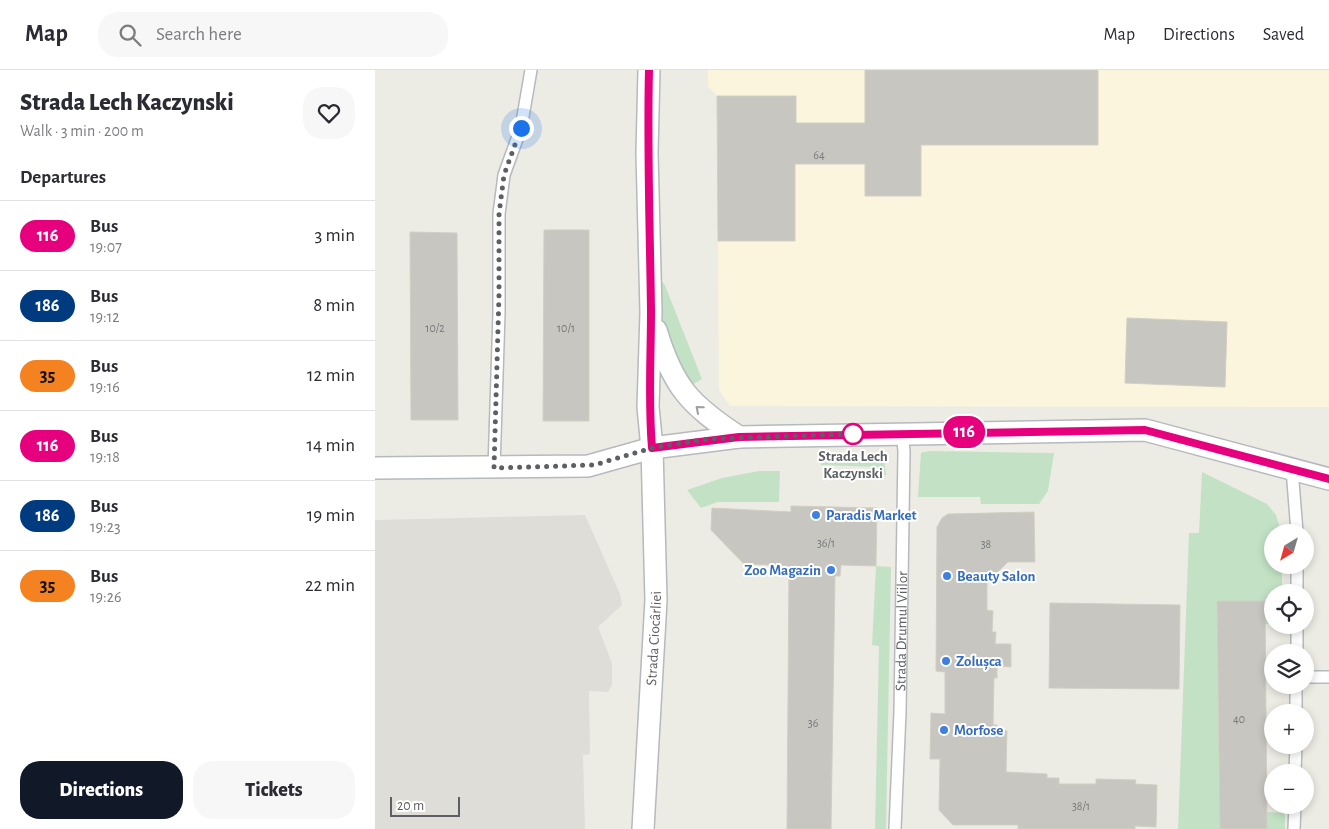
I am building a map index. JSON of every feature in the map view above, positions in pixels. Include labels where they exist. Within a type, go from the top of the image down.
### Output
[{"type":"street","points":[[649,70],[647,153],[651,312],[648,407],[652,448]]},
{"type":"street","points":[[651,312],[663,354],[675,379],[688,398],[713,420],[739,437]]},
{"type":"street","points":[[375,468],[494,468],[594,465],[652,448],[739,437],[1145,430],[1329,479]]},
{"type":"street","name":"Strada Ciocârliei","points":[[643,829],[656,600],[652,448]]},
{"type":"lane","points":[[494,468],[499,294],[499,214],[504,175],[521,128],[531,70]]},
{"type":"lane","name":"Strada Drumul Viilor","points":[[895,829],[900,683],[904,451],[902,433]]},
{"type":"lane","points":[[1292,469],[1296,524]]},
{"type":"lane","points":[[1314,677],[1329,677]]},
{"type":"lane","points":[[1294,829],[1295,814]]},
{"type":"shaded area","points":[[708,70],[1329,70],[1329,407],[730,406],[719,390],[717,96],[708,86]]},
{"type":"shaded area","points":[[585,515],[620,594],[622,605],[598,627],[612,663],[612,685],[608,692],[589,691],[590,754],[583,755],[585,829],[375,829],[375,520]]},
{"type":"green space","points":[[664,283],[702,379],[690,386],[677,364],[667,338],[661,310],[659,284]]},
{"type":"green space","points":[[929,451],[1054,453],[1048,491],[1039,504],[981,504],[980,497],[918,497],[921,453]]},
{"type":"green space","points":[[821,458],[884,460],[886,475],[878,475],[878,467],[821,465]]},
{"type":"green space","points":[[759,471],[780,471],[779,502],[718,502],[701,508],[687,490],[722,478]]},
{"type":"green space","points":[[1202,472],[1267,504],[1276,515],[1279,524],[1264,524],[1264,574],[1282,574],[1282,584],[1264,584],[1264,601],[1217,601],[1220,829],[1178,829],[1189,533],[1199,533]]},
{"type":"green space","points":[[876,566],[891,567],[886,829],[875,829],[879,646],[872,645]]},
{"type":"green space","points":[[1267,814],[1285,814],[1285,829],[1267,829]]},
{"type":"building","points":[[865,70],[1098,70],[1098,145],[921,145],[921,196],[865,196],[865,164],[795,164],[795,241],[718,241],[717,96],[796,96],[796,123],[865,123]]},
{"type":"building","points":[[544,230],[589,230],[589,421],[543,421]]},
{"type":"building","points":[[410,232],[457,233],[458,420],[411,420]]},
{"type":"building","points":[[1127,318],[1227,322],[1225,387],[1125,383]]},
{"type":"building","points":[[791,506],[877,508],[876,566],[841,565],[840,576],[835,576],[831,829],[787,829],[789,566],[744,564],[711,530],[712,508],[791,512]]},
{"type":"building","points":[[1034,512],[1035,562],[1008,562],[987,582],[987,610],[993,611],[992,632],[996,632],[995,644],[1011,644],[1011,667],[997,666],[997,678],[994,678],[993,725],[997,725],[997,730],[1007,731],[1006,772],[1047,774],[1047,778],[1059,778],[1059,784],[1096,784],[1096,779],[1136,780],[1135,784],[1157,785],[1156,827],[1135,826],[1135,829],[1018,829],[1018,825],[953,825],[939,810],[940,759],[930,759],[931,713],[945,714],[945,672],[936,671],[937,527],[942,518],[948,514]]},
{"type":"building","points":[[1217,601],[1264,601],[1264,694],[1266,694],[1266,704],[1264,704],[1264,754],[1266,754],[1266,764],[1264,764],[1264,814],[1267,814],[1267,829],[1220,829]]},
{"type":"building","points":[[1050,603],[1180,605],[1179,689],[1049,688]]},
{"type":"bus line","name":"116","points":[[649,70],[647,153],[651,312],[648,407],[652,448],[708,439],[739,437],[1145,430],[1329,479]]},
{"type":"place","name":"Strada Lech Kaczynski","points":[[853,434]]},
{"type":"place","name":"Paradis Market","points":[[816,515]]},
{"type":"place","name":"Zoo Magazin","points":[[831,570]]},
{"type":"place","name":"Beauty Salon","points":[[947,576]]},
{"type":"place","name":"Zolușca","points":[[946,661]]},
{"type":"place","name":"Morfose","points":[[944,730]]},
{"type":"route","points":[[521,128],[504,175],[499,214],[499,294],[494,468],[588,466],[652,448],[708,439],[853,434]]}]
